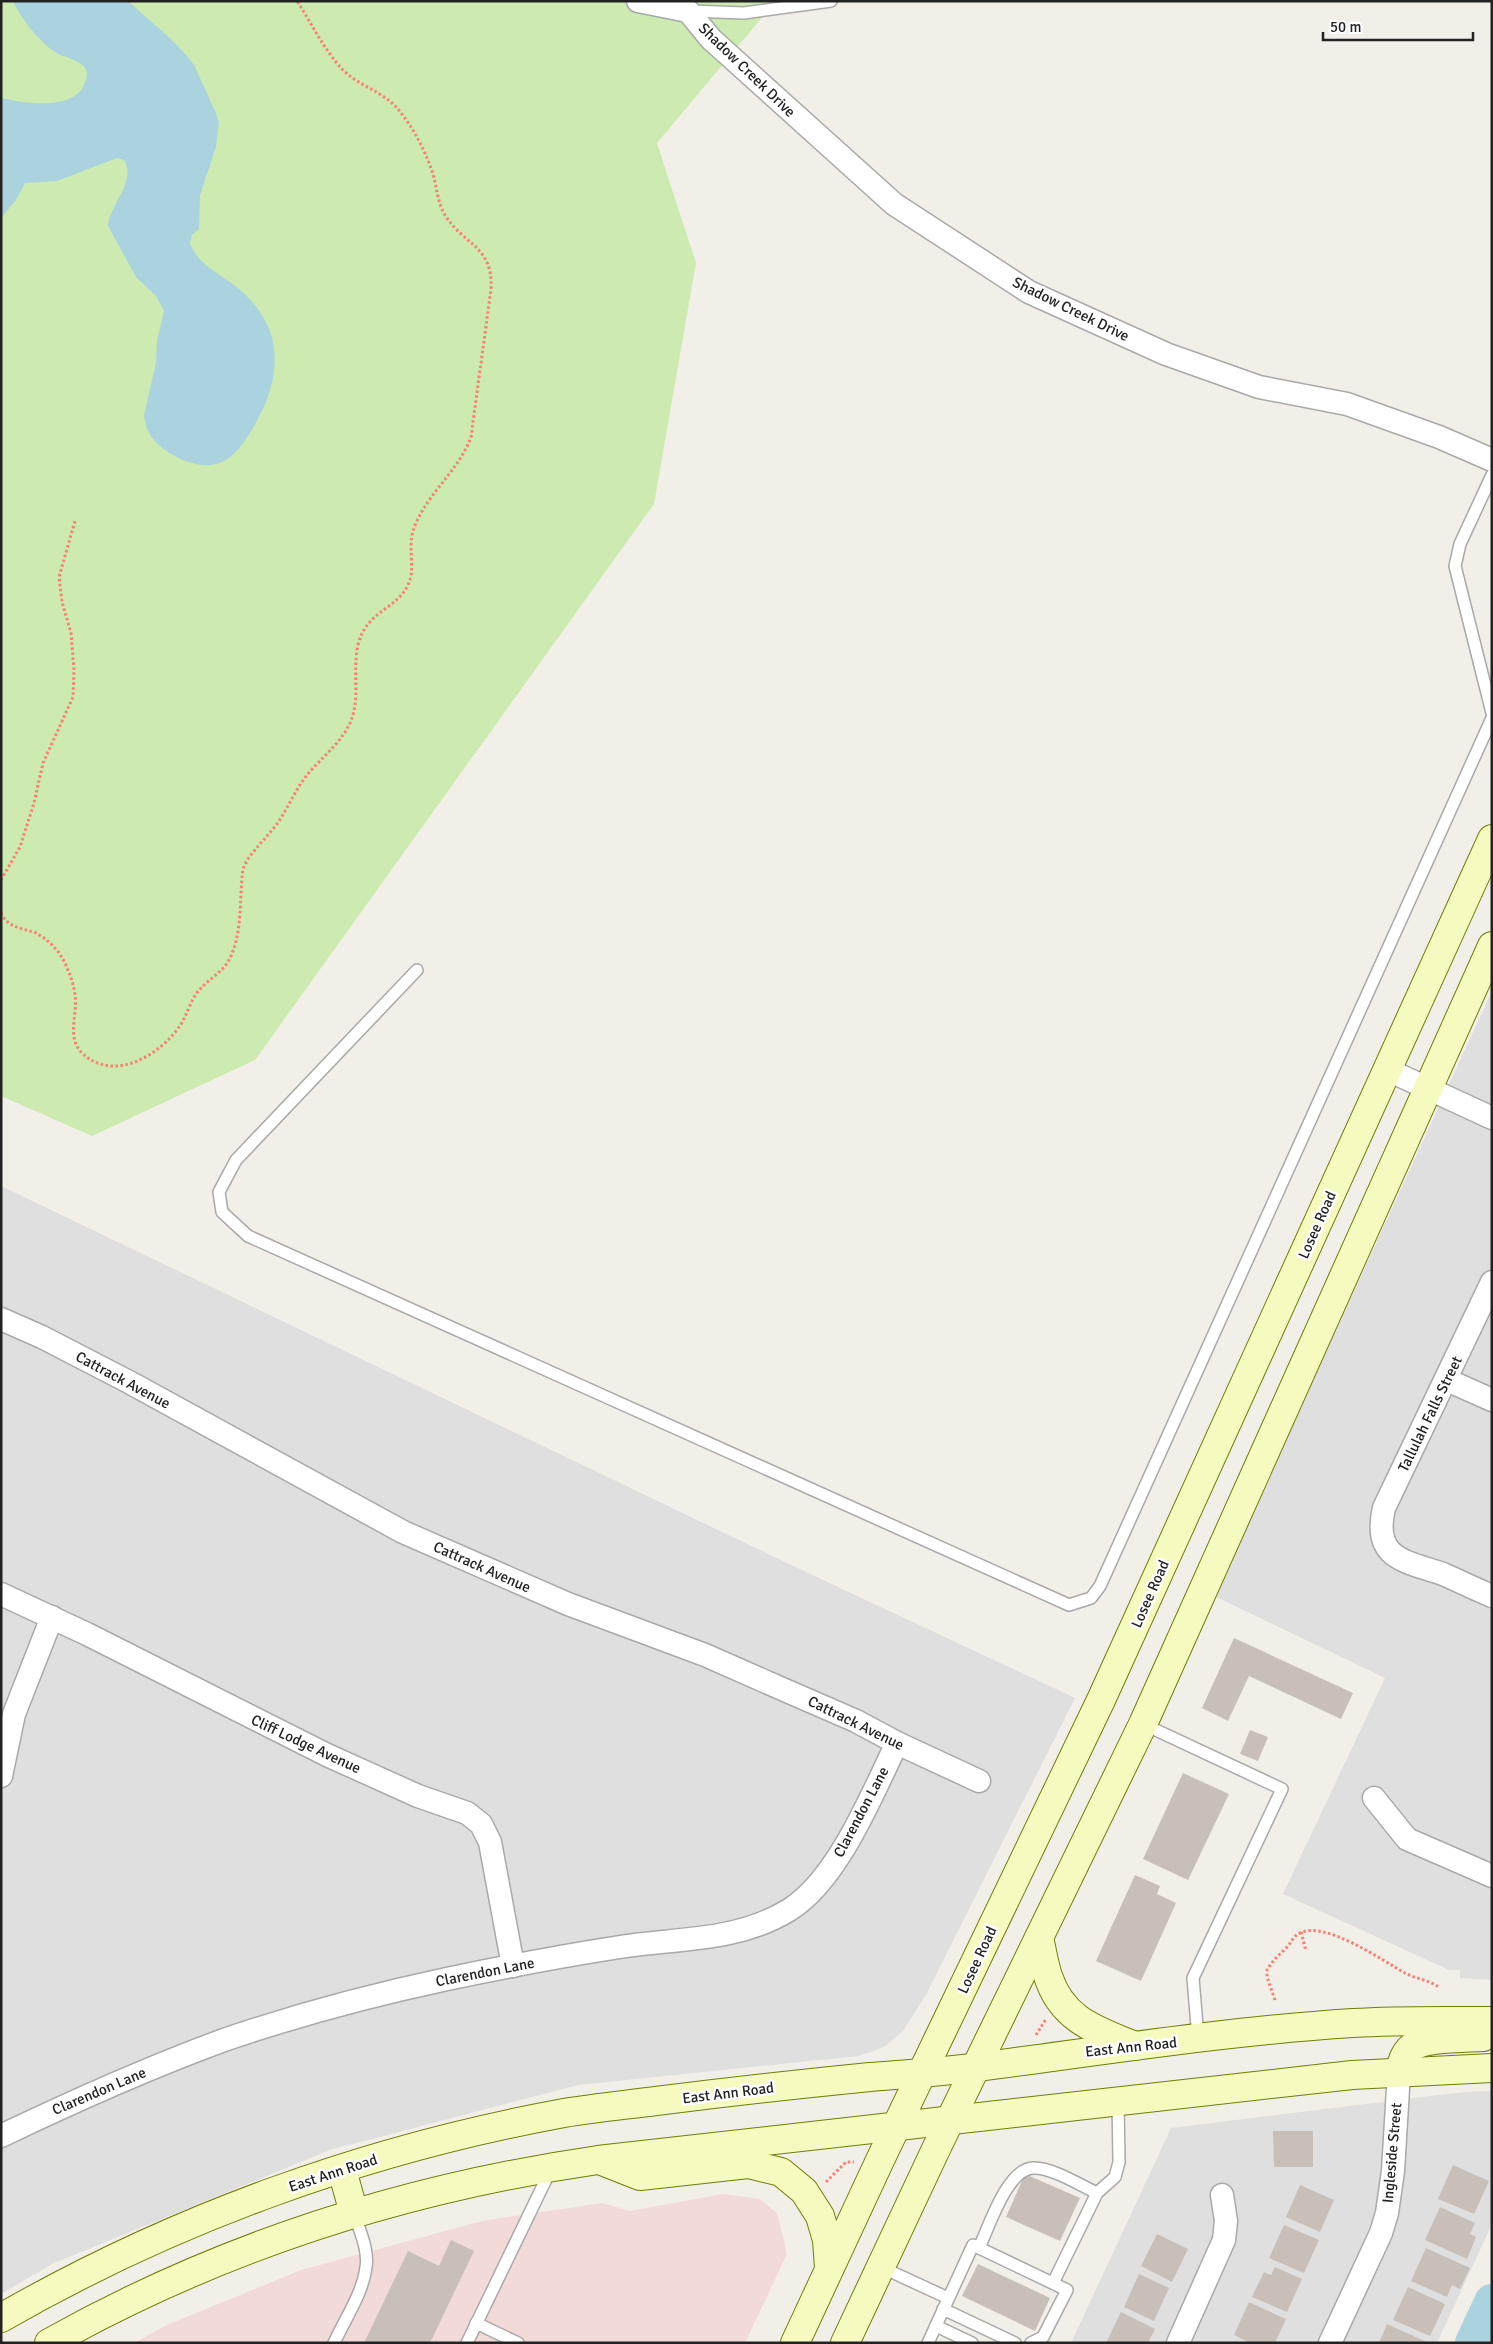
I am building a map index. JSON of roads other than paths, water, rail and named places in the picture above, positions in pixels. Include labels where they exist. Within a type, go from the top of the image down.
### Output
[{"type":"main road","name":"Losee Road","points":[[795,2343],[896,2126],[1101,1700],[1492,839]]},
{"type":"main road","points":[[845,2343],[1143,1724],[1492,946]]},
{"type":"main road","points":[[1039,1938],[1048,1976],[1066,2010],[1092,2028],[1138,2047]]},
{"type":"main road","name":"East Ann Road","points":[[1,2318],[102,2264],[177,2229],[274,2192],[419,2146],[482,2130],[568,2112],[739,2091],[923,2073],[1353,2023],[1492,2021]]},
{"type":"main road","points":[[1399,2072],[1404,2055],[1413,2046],[1433,2041],[1492,2036]]},
{"type":"main road","points":[[49,2343],[159,2286],[273,2240],[354,2213],[430,2192],[509,2174],[598,2160],[1118,2101],[1399,2072],[1492,2068]]},
{"type":"main road","points":[[598,2160],[640,2176],[748,2164],[780,2172],[804,2191],[820,2216],[827,2240],[829,2268]]},
{"type":"main road","points":[[342,2170],[354,2213]]},
{"type":"street","name":"Shadow Creek Drive","points":[[638,1],[688,11],[718,46],[894,204],[1029,292],[1166,354],[1258,387],[1347,404],[1439,436],[1492,460]]},
{"type":"street","points":[[1388,1070],[1492,1118]]},
{"type":"street","name":"Tallulah Falls Street","points":[[1492,1282],[1384,1508],[1380,1524],[1387,1548],[1394,1556],[1409,1564],[1444,1575],[1492,1596]]},
{"type":"street","name":"Cattrack Avenue","points":[[1,1319],[42,1337],[129,1382],[403,1532],[568,1604],[705,1655],[856,1721],[897,1743],[980,1780]]},
{"type":"street","points":[[1446,1380],[1492,1400]]},
{"type":"street","name":"Cliff Lodge Avenue","points":[[1,1594],[52,1617],[327,1755],[418,1796],[467,1813],[481,1824],[490,1842],[513,1966]]},
{"type":"street","points":[[1,1776],[14,1714],[52,1617]]},
{"type":"street","name":"Clarendon Lane","points":[[3,2132],[142,2073],[268,2026],[391,1992],[513,1966],[622,1946],[722,1935],[762,1924],[791,1909],[823,1879],[840,1854],[897,1743]]},
{"type":"street","points":[[1374,1798],[1408,1838],[1492,1876]]},
{"type":"street","name":"Ingleside Street","points":[[1330,2343],[1381,2233],[1387,2213],[1393,2172],[1399,2072]]},
{"type":"street","points":[[1178,2343],[1224,2240],[1226,2221],[1222,2195]]},
{"type":"lane","points":[[688,11],[744,13],[831,1]]},
{"type":"lane","points":[[1492,475],[1460,544],[1455,566],[1492,713]]},
{"type":"lane","points":[[416,970],[236,1160],[219,1192],[222,1212],[248,1236],[1069,1605],[1091,1598],[1100,1586],[1492,718]]},
{"type":"lane","points":[[1143,1724],[1282,1789],[1193,1978],[1198,2040]]},
{"type":"lane","points":[[1053,2283],[1097,2193],[1115,2177],[1119,2162],[1118,2101]]},
{"type":"lane","points":[[467,2343],[552,2167]]},
{"type":"lane","points":[[979,2248],[1011,2180],[1021,2171],[1033,2168],[1049,2171],[1097,2193]]},
{"type":"lane","points":[[334,2343],[362,2283],[367,2265],[354,2213]]},
{"type":"lane","points":[[928,2343],[973,2245],[1067,2290],[1043,2337],[1031,2343]]},
{"type":"lane","points":[[881,2267],[1015,2343]]},
{"type":"lane","points":[[476,2323],[518,2343]]},
{"type":"lane","points":[[936,2326],[972,2343]]},
{"type":"water","points":[[13,1],[128,1],[171,39],[187,56],[194,65],[216,113],[219,122],[216,147],[200,195],[199,229],[192,235],[190,243],[201,261],[245,294],[256,307],[271,335],[274,351],[272,384],[263,409],[254,427],[236,452],[222,462],[213,465],[202,465],[181,459],[162,448],[154,440],[146,427],[144,415],[156,363],[157,341],[164,311],[156,296],[136,277],[108,226],[127,176],[124,160],[117,158],[57,181],[25,183],[16,200],[1,218],[1,98],[35,103],[61,102],[80,92],[87,75],[87,71],[82,65],[58,54],[39,38],[21,15]]},
{"type":"waterway","points":[[1473,2343],[1492,2302]]}]
